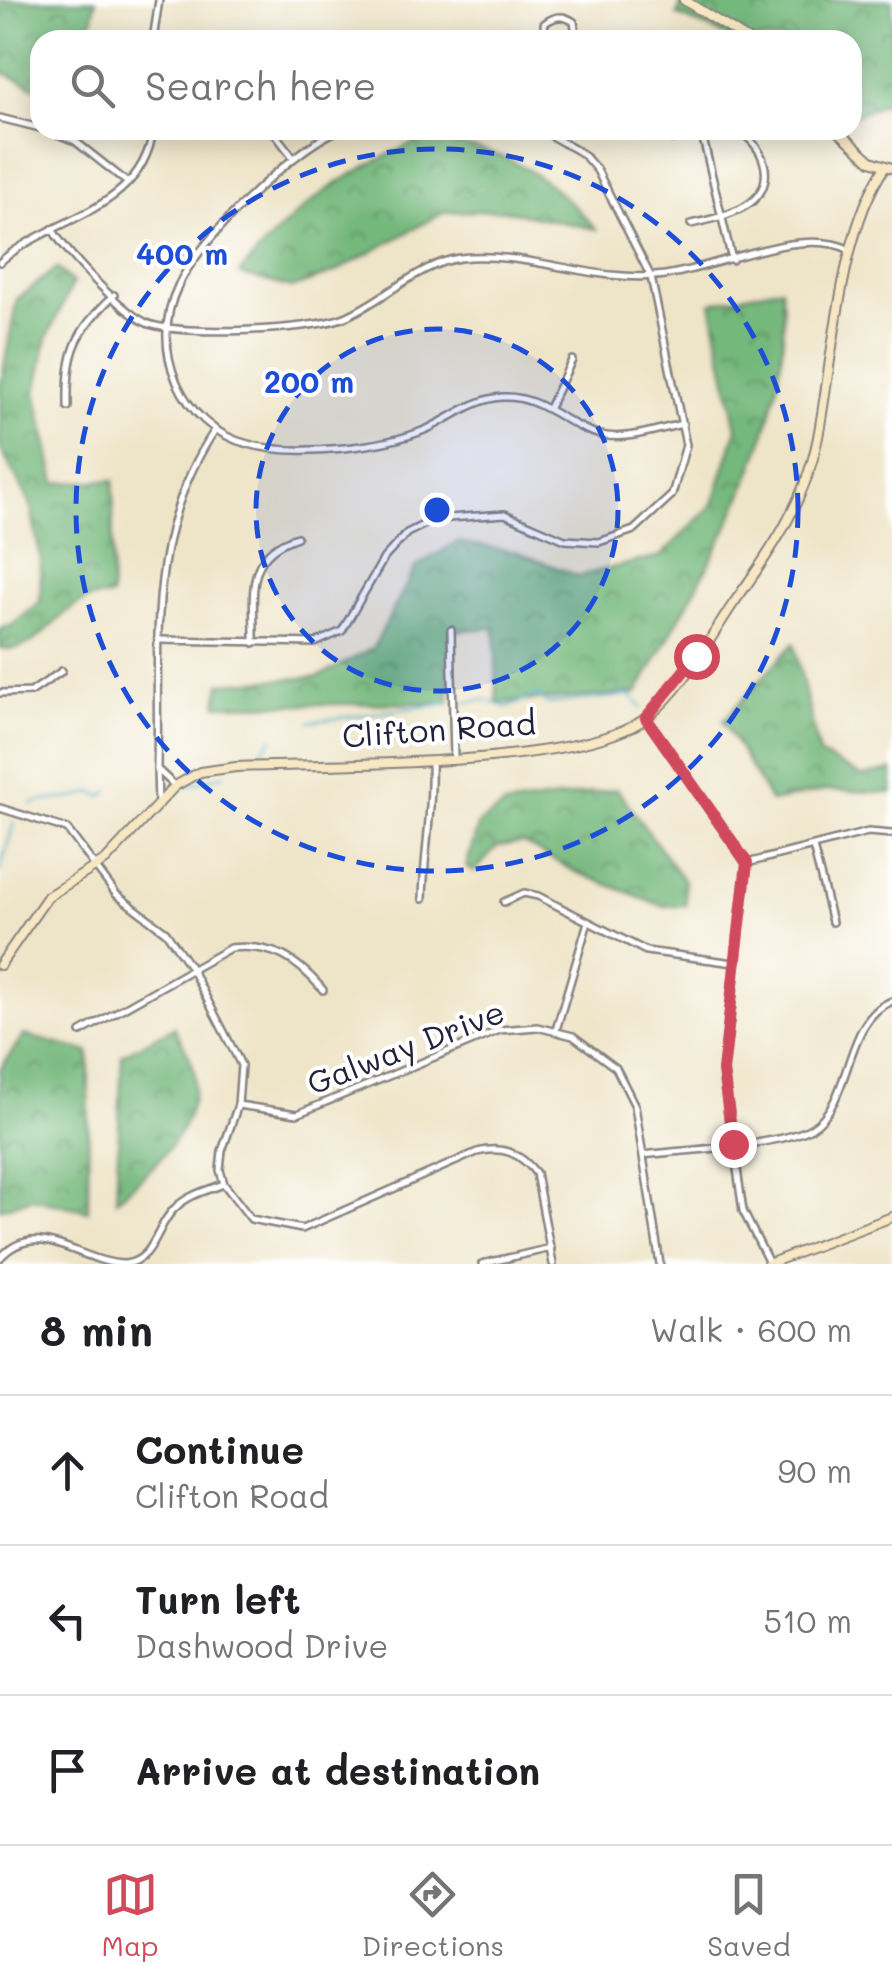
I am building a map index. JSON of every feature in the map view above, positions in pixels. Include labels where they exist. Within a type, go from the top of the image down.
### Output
[{"type":"main road","points":[[684,0],[732,30]]},
{"type":"main road","points":[[847,140],[866,158],[888,168]]},
{"type":"main road","name":"Clifton Road","points":[[0,965],[48,896],[95,867],[175,786],[200,772],[500,756],[612,735],[646,718],[673,689],[760,567],[802,492],[817,442],[862,209],[888,168]]},
{"type":"main road","points":[[768,1264],[892,1217]]},
{"type":"street","points":[[154,30],[159,0]]},
{"type":"street","points":[[545,30],[544,24],[553,17],[567,16],[576,30]]},
{"type":"street","points":[[0,118],[30,126]]},
{"type":"street","points":[[69,140],[85,148],[128,184]]},
{"type":"street","points":[[0,262],[52,229],[102,206],[128,184],[143,164],[150,140]]},
{"type":"street","points":[[280,140],[292,156]]},
{"type":"street","points":[[321,140],[292,156],[188,269],[172,302],[168,326],[175,382],[198,417],[215,430],[250,445],[347,448],[412,435],[499,396],[514,396],[549,408],[605,436],[683,424]]},
{"type":"street","points":[[160,640],[314,644],[342,631],[384,558],[408,533],[434,519],[505,514],[581,543],[634,530],[661,509],[680,479],[686,445],[651,277],[597,170],[583,154],[560,140]]},
{"type":"street","points":[[703,140],[732,260]]},
{"type":"street","points":[[690,224],[749,204],[766,174],[760,150],[748,140]]},
{"type":"street","points":[[52,229],[79,267],[134,316],[168,326],[271,329],[320,324],[364,308],[458,258],[651,277],[812,240],[838,243],[851,251]]},
{"type":"street","points":[[68,406],[72,348],[96,312],[114,295]]},
{"type":"street","points":[[549,408],[572,360]]},
{"type":"street","points":[[158,803],[160,640],[167,533],[186,478],[215,430]]},
{"type":"street","points":[[254,643],[258,565],[272,546],[297,537]]},
{"type":"street","points":[[452,630],[454,759]]},
{"type":"street","points":[[0,693],[31,692],[62,671]]},
{"type":"street","points":[[646,718],[747,863],[723,1071],[743,1211],[768,1264]]},
{"type":"street","points":[[423,899],[424,850],[433,812],[431,760]]},
{"type":"street","points":[[157,769],[175,786]]},
{"type":"street","points":[[0,808],[67,830],[128,905],[166,932],[190,968],[240,1065],[238,1106],[222,1151],[224,1184],[251,1219],[302,1229],[477,1152],[503,1149],[526,1161],[536,1173],[553,1264]]},
{"type":"street","points":[[747,863],[868,832],[892,834]]},
{"type":"street","points":[[813,847],[832,922]]},
{"type":"street","points":[[504,902],[524,893],[646,950],[734,963]]},
{"type":"street","points":[[556,1030],[588,922]]},
{"type":"street","points":[[82,1032],[230,948],[250,946],[298,962],[323,990]]},
{"type":"street","points":[[644,1154],[788,1136],[816,1125],[874,1012],[892,1002]]},
{"type":"street","name":"Galway Drive","points":[[238,1106],[297,1114],[500,1030],[520,1026],[556,1030],[589,1045],[616,1068],[635,1106],[660,1264]]},
{"type":"street","points":[[0,1258],[16,1244],[33,1240],[115,1263],[131,1263],[149,1251],[164,1220],[182,1202],[224,1184]]},
{"type":"street","points":[[482,1264],[550,1248]]},
{"type":"green space","points":[[0,0],[96,0],[91,30],[30,30],[30,85],[0,71]]},
{"type":"green space","points":[[683,0],[892,0],[892,100],[862,112],[862,30],[712,30],[677,15]]},
{"type":"green space","points":[[421,140],[475,148],[519,164],[557,191],[596,229],[503,210],[445,212],[335,272],[292,288],[239,274],[280,229],[321,195],[342,180]]},
{"type":"green space","points":[[57,268],[73,283],[47,338],[36,393],[56,483],[114,480],[111,597],[76,605],[25,646],[0,648],[0,628],[11,626],[40,602],[41,561],[30,503],[0,448],[0,386],[17,299]]},
{"type":"green space","points":[[781,287],[783,339],[776,392],[761,446],[716,550],[637,693],[497,703],[495,628],[451,631],[449,703],[217,705],[220,683],[318,677],[373,648],[416,567],[457,542],[517,552],[578,576],[661,556],[713,504],[737,429],[711,303]]},
{"type":"green space","points":[[794,643],[819,754],[862,776],[892,770],[892,793],[827,790],[771,802],[723,721]]},
{"type":"green space","points":[[617,789],[684,881],[686,905],[663,906],[576,872],[523,843],[497,847],[474,872],[466,867],[479,823],[505,806]]},
{"type":"green space","points":[[174,1027],[194,1070],[190,1110],[159,1160],[116,1200],[122,1055]]},
{"type":"green space","points":[[24,1035],[89,1052],[88,1211],[32,1198],[0,1209],[0,1069]]},
{"type":"waterway","points":[[459,703],[485,700],[508,707],[539,694],[546,704],[631,695],[642,708]]},
{"type":"waterway","points":[[310,722],[449,703]]},
{"type":"waterway","points":[[256,758],[273,738]]},
{"type":"waterway","points":[[179,789],[224,774]]},
{"type":"waterway","points":[[31,804],[109,792]]},
{"type":"waterway","points":[[0,871],[14,823]]},
{"type":"route","points":[[696,656],[646,718],[736,841],[747,863],[723,1071],[733,1144]]}]
